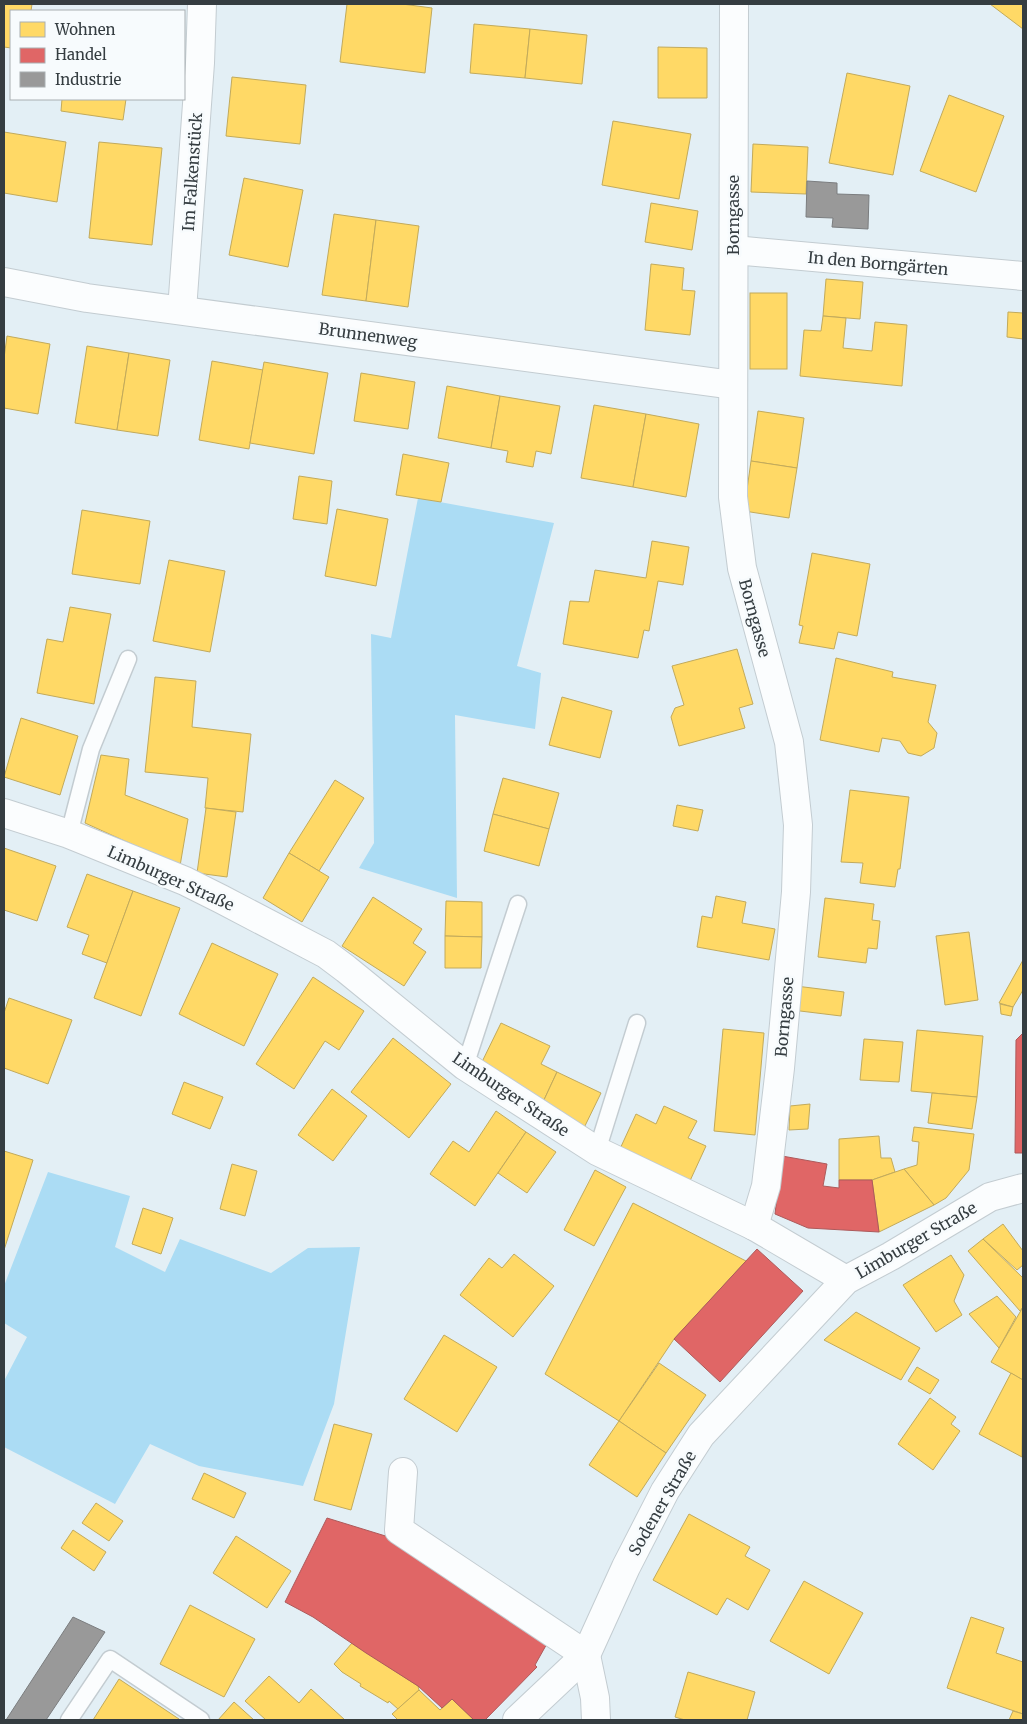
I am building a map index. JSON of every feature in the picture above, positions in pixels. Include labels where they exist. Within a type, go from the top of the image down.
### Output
[{"type":"street","name":"Im Falkenstück","points":[[182,310],[202,4]]},
{"type":"street","name":"Borngasse","points":[[734,4],[733,497],[742,568],[789,742],[798,825],[796,892],[779,1077],[766,1186],[754,1226]]},
{"type":"street","name":"In den Borngärten","points":[[734,250],[1023,276]]},
{"type":"street","name":"Brunnenweg","points":[[4,282],[87,298],[733,385]]},
{"type":"street","name":"Limburger Straße","points":[[4,813],[69,834],[185,881],[326,954],[464,1066],[597,1151],[754,1226],[846,1280],[892,1256],[990,1197],[1023,1188]]},
{"type":"street","name":"Sodener Straße","points":[[517,1720],[586,1655],[626,1567],[665,1491],[701,1435],[846,1280]]},
{"type":"street","points":[[403,1472],[399,1530],[586,1655],[595,1698],[596,1720]]},
{"type":"lane","points":[[69,834],[92,749],[128,659]]},
{"type":"lane","points":[[464,1066],[518,904]]},
{"type":"lane","points":[[597,1151],[637,1023]]},
{"type":"lane","points":[[69,1720],[110,1658],[201,1720]]},
{"type":"shaded area","points":[[418,498],[554,523],[517,666],[541,673],[535,729],[455,715],[457,898],[359,868],[374,843],[371,634],[391,638]]},
{"type":"shaded area","points":[[48,1172],[130,1196],[115,1247],[165,1272],[180,1239],[271,1273],[308,1248],[360,1247],[334,1404],[303,1486],[199,1466],[150,1444],[115,1504],[4,1447],[4,1381],[27,1337],[4,1323],[4,1286]]},
{"type":"building: Wohnen","points":[[4,4],[32,4],[31,10],[10,10],[10,48],[4,47]]},
{"type":"building: Wohnen","points":[[347,4],[402,4],[432,8],[425,73],[340,62]]},
{"type":"building: Wohnen","points":[[990,4],[1023,4],[1023,29]]},
{"type":"building: Wohnen","points":[[474,24],[530,29],[525,78],[470,73]]},
{"type":"building: Wohnen","points":[[530,29],[587,35],[582,84],[525,78]]},
{"type":"building: Wohnen","points":[[658,47],[707,48],[707,98],[658,98]]},
{"type":"building: Wohnen","points":[[847,73],[910,86],[893,175],[829,163]]},
{"type":"building: Wohnen","points":[[232,77],[306,85],[300,144],[226,136]]},
{"type":"building: Wohnen","points":[[949,95],[1004,116],[976,192],[920,171]]},
{"type":"building: Wohnen","points":[[62,100],[126,100],[123,120],[61,111]]},
{"type":"building: Wohnen","points":[[613,121],[691,134],[679,199],[602,185]]},
{"type":"building: Wohnen","points":[[4,132],[66,142],[57,202],[4,193]]},
{"type":"building: Wohnen","points":[[99,142],[162,148],[152,245],[89,238]]},
{"type":"building: Wohnen","points":[[753,144],[808,147],[806,194],[751,192]]},
{"type":"building: Wohnen","points":[[244,178],[303,190],[288,267],[229,255]]},
{"type":"building: Wohnen","points":[[651,203],[698,211],[692,250],[645,242]]},
{"type":"building: Wohnen","points":[[334,214],[376,220],[366,301],[322,295]]},
{"type":"building: Wohnen","points":[[376,220],[419,226],[408,307],[366,301]]},
{"type":"building: Wohnen","points":[[651,264],[684,268],[682,290],[695,291],[690,335],[645,330]]},
{"type":"building: Wohnen","points":[[826,279],[863,282],[860,319],[823,316]]},
{"type":"building: Wohnen","points":[[750,293],[787,293],[787,369],[750,369]]},
{"type":"building: Wohnen","points":[[1008,312],[1023,313],[1023,339],[1007,337]]},
{"type":"building: Wohnen","points":[[823,316],[846,318],[843,348],[872,351],[875,322],[907,325],[902,386],[800,376],[804,330],[821,331]]},
{"type":"building: Wohnen","points":[[7,336],[50,344],[38,414],[4,408],[4,358]]},
{"type":"building: Wohnen","points":[[87,346],[129,353],[117,430],[75,423]]},
{"type":"building: Wohnen","points":[[129,353],[170,360],[158,436],[117,430]]},
{"type":"building: Wohnen","points":[[212,361],[263,370],[249,449],[199,440]]},
{"type":"building: Wohnen","points":[[264,362],[328,373],[314,454],[250,443]]},
{"type":"building: Wohnen","points":[[361,373],[415,382],[408,429],[354,421]]},
{"type":"building: Wohnen","points":[[447,386],[500,396],[491,448],[438,438]]},
{"type":"building: Wohnen","points":[[500,396],[560,406],[551,454],[536,451],[533,467],[506,462],[508,451],[491,448]]},
{"type":"building: Wohnen","points":[[594,405],[646,414],[633,487],[581,478]]},
{"type":"building: Wohnen","points":[[758,411],[804,418],[797,468],[751,461]]},
{"type":"building: Wohnen","points":[[646,414],[699,424],[686,497],[633,487]]},
{"type":"building: Wohnen","points":[[403,454],[449,463],[441,502],[396,495]]},
{"type":"building: Wohnen","points":[[751,461],[797,468],[789,518],[744,511]]},
{"type":"building: Wohnen","points":[[299,476],[332,481],[327,524],[293,519]]},
{"type":"building: Wohnen","points":[[337,509],[388,519],[376,586],[325,576]]},
{"type":"building: Wohnen","points":[[82,510],[150,521],[140,584],[72,574]]},
{"type":"building: Wohnen","points":[[652,541],[689,547],[683,585],[658,581],[649,631],[644,630],[638,658],[563,644],[570,601],[589,602],[595,570],[646,578]]},
{"type":"building: Wohnen","points":[[812,553],[870,564],[857,636],[838,632],[834,649],[799,643],[803,626],[799,625]]},
{"type":"building: Wohnen","points":[[169,560],[225,571],[210,652],[153,641]]},
{"type":"building: Wohnen","points":[[70,607],[111,614],[94,704],[37,693],[47,639],[63,642]]},
{"type":"building: Wohnen","points":[[737,649],[753,704],[739,708],[745,728],[679,746],[671,717],[675,708],[684,705],[672,666]]},
{"type":"building: Wohnen","points":[[836,658],[893,672],[892,677],[936,685],[928,722],[937,733],[934,748],[921,756],[908,753],[900,741],[882,738],[879,752],[820,740]]},
{"type":"building: Wohnen","points":[[155,677],[196,681],[192,727],[251,734],[243,812],[205,808],[208,778],[145,772]]},
{"type":"building: Wohnen","points":[[562,697],[612,711],[600,758],[549,745]]},
{"type":"building: Wohnen","points":[[21,718],[78,736],[60,795],[4,777]]},
{"type":"building: Wohnen","points":[[101,755],[129,759],[125,795],[188,819],[180,866],[85,823]]},
{"type":"building: Wohnen","points":[[503,778],[559,793],[549,829],[493,814]]},
{"type":"building: Wohnen","points":[[335,780],[364,798],[319,871],[289,853]]},
{"type":"building: Wohnen","points":[[850,790],[909,797],[900,869],[898,869],[895,887],[860,883],[863,863],[841,862]]},
{"type":"building: Wohnen","points":[[677,805],[703,810],[698,831],[673,826]]},
{"type":"building: Wohnen","points":[[206,808],[236,812],[227,877],[197,873]]},
{"type":"building: Wohnen","points":[[493,814],[549,829],[539,866],[484,851]]},
{"type":"building: Wohnen","points":[[4,848],[56,866],[37,921],[4,910]]},
{"type":"building: Wohnen","points":[[289,853],[329,877],[302,922],[263,898]]},
{"type":"building: Wohnen","points":[[87,874],[133,891],[107,963],[82,954],[89,935],[67,927]]},
{"type":"building: Wohnen","points":[[133,891],[180,908],[141,1016],[94,998]]},
{"type":"building: Wohnen","points":[[716,896],[746,902],[742,923],[775,929],[769,960],[697,947],[702,916],[712,918]]},
{"type":"building: Wohnen","points":[[373,897],[422,929],[413,943],[426,952],[404,986],[342,946]]},
{"type":"building: Wohnen","points":[[825,898],[874,904],[872,920],[880,921],[877,949],[868,948],[866,963],[818,957]]},
{"type":"building: Wohnen","points":[[446,901],[482,902],[482,937],[445,936]]},
{"type":"building: Wohnen","points":[[969,932],[978,1000],[945,1005],[936,936]]},
{"type":"building: Wohnen","points":[[445,936],[482,937],[481,968],[445,968]]},
{"type":"building: Wohnen","points":[[212,943],[278,974],[244,1046],[179,1014]]},
{"type":"building: Wohnen","points":[[1023,960],[1023,990],[1013,1007],[999,1003]]},
{"type":"building: Wohnen","points":[[313,977],[364,1011],[339,1050],[325,1041],[294,1089],[256,1064]]},
{"type":"building: Wohnen","points":[[796,986],[844,992],[841,1016],[792,1010]]},
{"type":"building: Wohnen","points":[[9,998],[72,1020],[48,1084],[4,1068],[4,1013]]},
{"type":"building: Wohnen","points":[[1000,1004],[1013,1007],[1011,1016],[1001,1014]]},
{"type":"building: Wohnen","points":[[501,1023],[550,1046],[541,1064],[557,1072],[543,1102],[478,1070]]},
{"type":"building: Wohnen","points":[[723,1029],[764,1033],[755,1135],[714,1131]]},
{"type":"building: Wohnen","points":[[917,1030],[983,1036],[977,1097],[911,1091]]},
{"type":"building: Wohnen","points":[[393,1038],[451,1084],[409,1138],[351,1092]]},
{"type":"building: Wohnen","points":[[864,1039],[903,1042],[899,1082],[860,1080]]},
{"type":"building: Wohnen","points":[[557,1072],[601,1093],[581,1134],[543,1102]]},
{"type":"building: Wohnen","points":[[184,1082],[223,1097],[210,1129],[172,1114]]},
{"type":"building: Wohnen","points":[[332,1089],[367,1116],[333,1161],[298,1135]]},
{"type":"building: Wohnen","points":[[932,1093],[977,1097],[972,1129],[928,1123]]},
{"type":"building: Wohnen","points":[[810,1104],[808,1129],[789,1130],[790,1106]]},
{"type":"building: Wohnen","points":[[664,1106],[697,1121],[688,1138],[706,1146],[689,1183],[619,1151],[636,1114],[656,1124]]},
{"type":"building: Wohnen","points":[[496,1111],[526,1132],[475,1206],[430,1174],[453,1141],[469,1152]]},
{"type":"building: Wohnen","points":[[914,1127],[974,1134],[969,1170],[946,1198],[934,1205],[904,1169],[917,1165],[919,1142],[912,1141]]},
{"type":"building: Wohnen","points":[[526,1132],[556,1152],[527,1193],[498,1173]]},
{"type":"building: Wohnen","points":[[879,1136],[881,1158],[891,1158],[895,1172],[872,1180],[839,1180],[839,1139]]},
{"type":"building: Wohnen","points":[[4,1151],[33,1160],[4,1250]]},
{"type":"building: Wohnen","points":[[232,1164],[257,1171],[245,1216],[220,1209]]},
{"type":"building: Wohnen","points":[[904,1169],[934,1205],[879,1232],[872,1180]]},
{"type":"building: Wohnen","points":[[595,1170],[626,1187],[594,1246],[564,1230]]},
{"type":"building: Wohnen","points":[[633,1203],[746,1261],[674,1339],[619,1421],[545,1374]]},
{"type":"building: Wohnen","points":[[143,1208],[173,1218],[161,1254],[132,1244]]},
{"type":"building: Wohnen","points":[[1003,1224],[1023,1251],[1023,1265],[1017,1270],[983,1239]]},
{"type":"building: Wohnen","points":[[983,1239],[1023,1278],[1023,1307],[1020,1311],[968,1251]]},
{"type":"building: Wohnen","points":[[514,1254],[554,1286],[513,1337],[460,1295],[489,1258],[502,1268]]},
{"type":"building: Wohnen","points":[[951,1255],[964,1275],[954,1301],[962,1315],[936,1332],[903,1285]]},
{"type":"building: Wohnen","points":[[997,1296],[1016,1317],[999,1348],[969,1314]]},
{"type":"building: Wohnen","points":[[1023,1307],[1023,1380],[991,1362]]},
{"type":"building: Wohnen","points":[[856,1312],[920,1348],[901,1380],[824,1340]]},
{"type":"building: Wohnen","points":[[444,1335],[497,1367],[457,1432],[404,1399]]},
{"type":"building: Wohnen","points":[[659,1363],[706,1395],[666,1453],[619,1421]]},
{"type":"building: Wohnen","points":[[917,1367],[939,1380],[930,1394],[908,1381]]},
{"type":"building: Wohnen","points":[[1011,1373],[1023,1380],[1022,1457],[979,1434]]},
{"type":"building: Wohnen","points":[[930,1398],[956,1417],[951,1424],[960,1431],[933,1470],[898,1444]]},
{"type":"building: Wohnen","points":[[619,1421],[666,1453],[637,1497],[589,1465]]},
{"type":"building: Wohnen","points":[[334,1424],[372,1434],[351,1510],[314,1500]]},
{"type":"building: Wohnen","points":[[204,1473],[246,1493],[234,1518],[192,1499]]},
{"type":"building: Wohnen","points":[[96,1503],[123,1521],[109,1541],[82,1523]]},
{"type":"building: Wohnen","points":[[689,1514],[750,1547],[745,1556],[770,1570],[748,1610],[727,1598],[717,1615],[653,1580]]},
{"type":"building: Wohnen","points":[[73,1530],[106,1552],[94,1571],[61,1548]]},
{"type":"building: Wohnen","points":[[236,1536],[291,1571],[267,1608],[213,1573]]},
{"type":"building: Wohnen","points":[[804,1581],[863,1613],[829,1674],[770,1641]]},
{"type":"building: Wohnen","points":[[190,1605],[255,1639],[224,1697],[160,1664]]},
{"type":"building: Wohnen","points":[[971,1617],[1004,1628],[996,1653],[1023,1662],[1023,1714],[947,1688]]},
{"type":"building: Wohnen","points":[[352,1643],[418,1686],[419,1690],[398,1709],[389,1701],[388,1703],[360,1686],[361,1684],[342,1672],[334,1664]]},
{"type":"building: Wohnen","points":[[688,1672],[755,1692],[747,1720],[685,1720],[675,1717]]},
{"type":"building: Wohnen","points":[[269,1676],[299,1703],[311,1689],[345,1720],[266,1720],[245,1701]]},
{"type":"building: Wohnen","points":[[119,1679],[179,1719],[93,1720]]},
{"type":"building: Wohnen","points":[[419,1690],[440,1710],[452,1699],[474,1720],[398,1720],[392,1714]]},
{"type":"building: Wohnen","points":[[234,1702],[254,1720],[218,1720]]},
{"type":"building: Wohnen","points":[[1013,1711],[1023,1714],[1023,1720],[1009,1720]]},
{"type":"building: Handel","points":[[1022,1034],[1023,1153],[1015,1153],[1016,1040]]},
{"type":"building: Handel","points":[[782,1156],[827,1164],[823,1186],[839,1188],[839,1180],[872,1180],[879,1232],[808,1228],[775,1214]]},
{"type":"building: Handel","points":[[757,1249],[803,1291],[720,1382],[674,1339]]},
{"type":"building: Handel","points":[[327,1518],[405,1542],[549,1640],[535,1665],[537,1667],[485,1720],[474,1720],[452,1699],[442,1708],[418,1686],[313,1617],[285,1602]]},
{"type":"building: Industrie","points":[[807,181],[837,183],[837,194],[869,195],[868,229],[832,227],[833,218],[806,217]]},
{"type":"building: Industrie","points":[[73,1617],[105,1632],[46,1720],[6,1720]]}]
